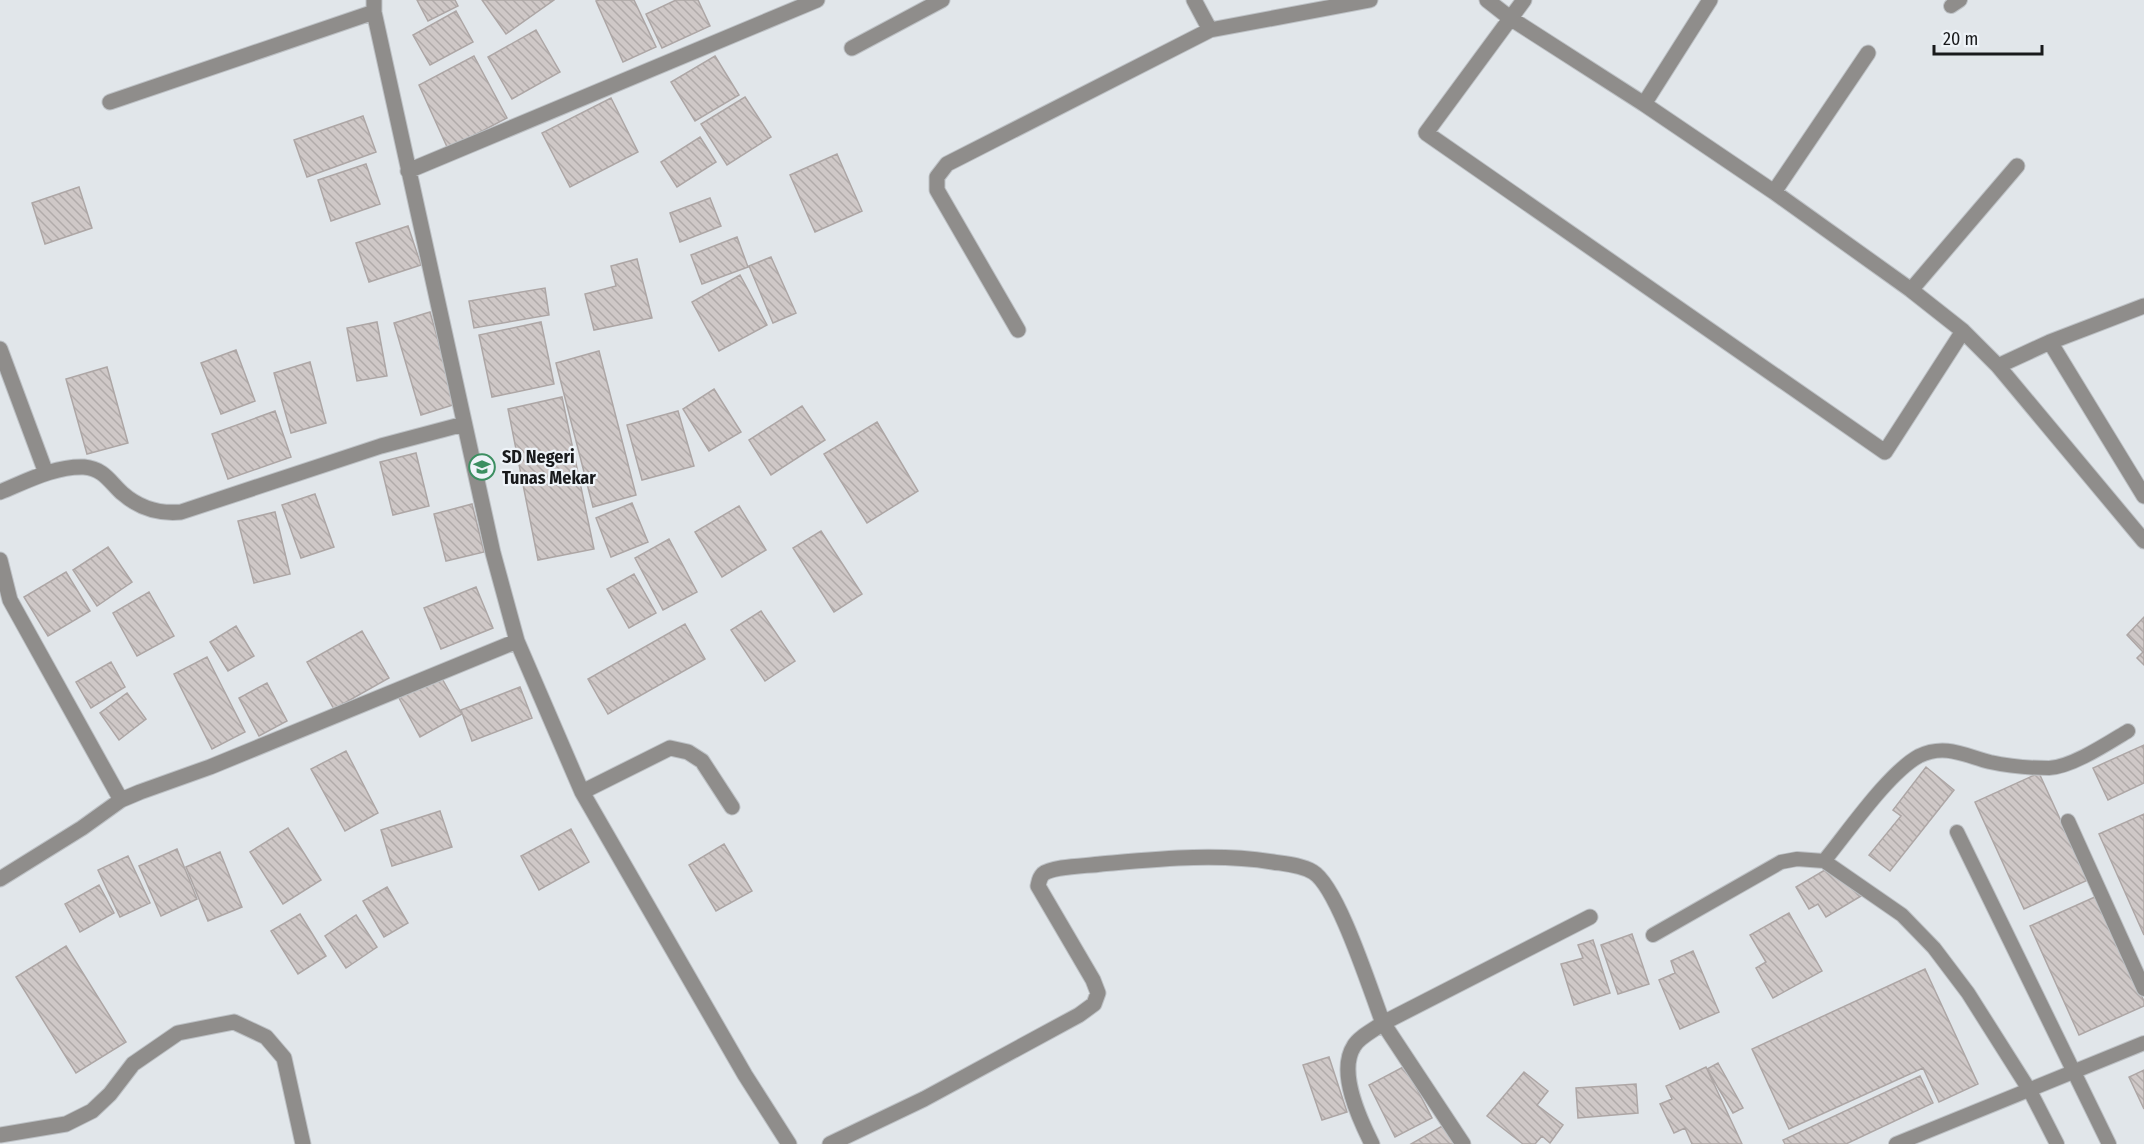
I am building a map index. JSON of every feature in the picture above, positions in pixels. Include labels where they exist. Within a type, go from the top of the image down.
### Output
[{"type":"street","points":[[408,171],[817,0]]},
{"type":"street","points":[[852,48],[942,0]]},
{"type":"street","points":[[1194,0],[1210,30]]},
{"type":"street","points":[[1018,330],[937,190],[937,177],[946,164],[1210,30],[1370,0]]},
{"type":"street","points":[[1487,0],[1510,18],[1644,104],[1774,192],[1911,290],[1963,331],[1998,366],[2144,541]]},
{"type":"street","points":[[1524,0],[1426,133],[1886,452],[1963,331]]},
{"type":"street","points":[[1644,104],[1710,0]]},
{"type":"street","points":[[110,102],[374,6],[408,171],[493,553],[518,641],[582,792],[745,1075],[789,1144]]},
{"type":"street","points":[[1774,192],[1868,53]]},
{"type":"street","points":[[1911,290],[2017,166]]},
{"type":"street","points":[[1998,366],[2050,342],[2144,306]]},
{"type":"street","points":[[2050,342],[2144,495]]},
{"type":"street","points":[[0,349],[46,473]]},
{"type":"street","points":[[0,492],[46,473],[86,467],[106,474],[122,493],[149,510],[166,513],[182,512],[381,446],[464,424]]},
{"type":"street","points":[[0,561],[10,600],[121,801]]},
{"type":"street","points":[[0,879],[121,801],[518,641]]},
{"type":"street","points":[[582,792],[670,748],[688,752],[702,761],[732,807]]},
{"type":"street","points":[[830,1144],[924,1099],[1094,1004],[1098,993],[1093,980],[1038,886],[1039,879],[1045,873],[1073,867],[1204,856],[1252,858],[1296,865],[1312,871],[1323,879],[1348,929],[1383,1023],[1463,1144]]},
{"type":"street","points":[[1372,1144],[1356,1112],[1347,1066],[1354,1046],[1383,1023],[1590,917]]},
{"type":"street","points":[[0,1135],[66,1124],[92,1111],[110,1094],[133,1064],[178,1033],[234,1022],[266,1037],[284,1058],[303,1144]]},
{"type":"lane","points":[[1824,861],[1895,774],[1920,756],[1935,751],[1952,751],[1966,753],[1990,762],[2052,768],[2082,758],[2128,731]]},
{"type":"lane","points":[[2068,821],[2144,989]]},
{"type":"lane","points":[[1957,832],[2109,1144]]},
{"type":"lane","points":[[1653,935],[1781,862],[1797,859],[1824,861],[1902,915],[1934,948],[1968,993],[2030,1091],[2057,1144]]},
{"type":"lane","points":[[1896,1144],[2144,1043]]},
{"type":"building","points":[[417,0],[455,0],[458,6],[428,21]]},
{"type":"building","points":[[482,0],[554,0],[506,34]]},
{"type":"building","points":[[634,0],[656,47],[623,62],[596,1]]},
{"type":"building","points":[[676,0],[698,0],[710,26],[662,48],[646,14]]},
{"type":"building","points":[[456,11],[473,42],[430,65],[413,35]]},
{"type":"building","points":[[536,30],[560,72],[512,99],[488,57]]},
{"type":"building","points":[[474,56],[507,118],[448,149],[419,85]]},
{"type":"building","points":[[715,56],[739,95],[695,121],[671,82]]},
{"type":"building","points":[[745,97],[771,137],[727,165],[701,124]]},
{"type":"building","points":[[611,98],[638,152],[570,187],[542,133]]},
{"type":"building","points":[[363,116],[376,152],[307,177],[294,140]]},
{"type":"building","points":[[700,137],[716,162],[677,187],[661,162]]},
{"type":"building","points":[[837,154],[862,211],[815,232],[790,175]]},
{"type":"building","points":[[366,164],[380,204],[331,221],[318,180]]},
{"type":"building","points":[[79,187],[92,228],[45,244],[32,203]]},
{"type":"building","points":[[710,198],[721,226],[680,242],[670,213]]},
{"type":"building","points":[[408,226],[421,265],[369,282],[356,243]]},
{"type":"building","points":[[737,237],[748,267],[702,284],[691,255]]},
{"type":"building","points":[[771,257],[796,313],[773,323],[749,266]]},
{"type":"building","points":[[637,259],[652,318],[594,330],[585,294],[616,286],[611,266]]},
{"type":"building","points":[[740,275],[767,325],[719,351],[692,302]]},
{"type":"building","points":[[545,288],[549,315],[474,328],[469,301]]},
{"type":"building","points":[[430,312],[456,404],[421,415],[394,323]]},
{"type":"building","points":[[377,322],[387,376],[357,381],[347,328]]},
{"type":"building","points":[[541,322],[554,384],[492,397],[479,335]]},
{"type":"building","points":[[236,350],[255,401],[221,414],[201,363]]},
{"type":"building","points":[[599,351],[636,495],[593,507],[556,363]]},
{"type":"building","points":[[310,362],[326,423],[291,433],[274,373]]},
{"type":"building","points":[[107,367],[128,443],[87,454],[66,379]]},
{"type":"building","points":[[714,389],[741,432],[709,451],[683,409]]},
{"type":"building","points":[[562,397],[594,549],[538,560],[508,409]]},
{"type":"building","points":[[802,406],[825,440],[771,475],[749,440]]},
{"type":"building","points":[[275,411],[291,457],[228,479],[212,434]]},
{"type":"building","points":[[678,411],[694,466],[642,480],[627,425]]},
{"type":"building","points":[[877,422],[918,491],[867,523],[824,454]]},
{"type":"building","points":[[416,453],[429,506],[393,515],[380,462]]},
{"type":"building","points":[[315,494],[334,547],[301,558],[282,505]]},
{"type":"building","points":[[632,503],[648,542],[611,557],[596,518]]},
{"type":"building","points":[[472,504],[484,552],[446,561],[434,514]]},
{"type":"building","points":[[739,506],[766,550],[722,577],[695,532]]},
{"type":"building","points":[[275,512],[290,574],[254,583],[238,521]]},
{"type":"building","points":[[821,531],[862,594],[834,612],[793,548]]},
{"type":"building","points":[[669,539],[697,592],[663,610],[635,558]]},
{"type":"building","points":[[108,547],[132,582],[97,606],[73,570]]},
{"type":"building","points":[[66,572],[90,611],[48,636],[24,597]]},
{"type":"building","points":[[634,574],[656,613],[629,628],[607,589]]},
{"type":"building","points":[[476,587],[493,628],[441,649],[424,608]]},
{"type":"building","points":[[149,592],[174,636],[137,656],[113,613]]},
{"type":"building","points":[[761,611],[795,661],[765,681],[731,630]]},
{"type":"building","points":[[2144,617],[2144,665],[2137,658],[2143,652],[2127,635]]},
{"type":"building","points":[[685,624],[705,659],[608,714],[588,679]]},
{"type":"building","points":[[236,626],[254,656],[228,671],[210,642]]},
{"type":"building","points":[[362,631],[389,678],[334,709],[307,662]]},
{"type":"building","points":[[207,657],[245,732],[212,749],[174,674]]},
{"type":"building","points":[[111,662],[125,687],[91,708],[76,682]]},
{"type":"building","points":[[440,675],[462,714],[420,737],[399,698]]},
{"type":"building","points":[[267,683],[287,721],[259,736],[239,698]]},
{"type":"building","points":[[520,687],[532,718],[472,741],[461,710]]},
{"type":"building","points":[[127,693],[146,719],[119,740],[100,713]]},
{"type":"building","points":[[2144,745],[2144,783],[2108,800],[2093,768]]},
{"type":"building","points":[[346,751],[378,813],[345,831],[311,769]]},
{"type":"building","points":[[1926,767],[1954,790],[1890,871],[1869,855],[1901,816],[1893,810]]},
{"type":"building","points":[[2039,773],[2088,880],[2024,909],[1975,802]]},
{"type":"building","points":[[440,811],[452,847],[392,866],[381,830]]},
{"type":"building","points":[[2144,814],[2144,935],[2099,834]]},
{"type":"building","points":[[288,828],[321,880],[283,904],[250,852]]},
{"type":"building","points":[[571,829],[589,862],[539,890],[521,856]]},
{"type":"building","points":[[724,844],[752,891],[716,911],[689,865]]},
{"type":"building","points":[[177,849],[197,899],[161,916],[139,866]]},
{"type":"building","points":[[220,852],[242,907],[208,921],[186,867]]},
{"type":"building","points":[[128,856],[150,903],[120,917],[98,870]]},
{"type":"building","points":[[1830,867],[1861,896],[1826,917],[1818,904],[1809,909],[1796,887]]},
{"type":"building","points":[[99,885],[114,913],[80,932],[65,904]]},
{"type":"building","points":[[387,887],[408,923],[384,937],[363,901]]},
{"type":"building","points":[[2097,896],[2144,1001],[2144,1006],[2079,1035],[2030,926]]},
{"type":"building","points":[[1789,913],[1822,971],[1773,998],[1756,968],[1766,962],[1750,935]]},
{"type":"building","points":[[300,914],[326,956],[298,974],[271,931]]},
{"type":"building","points":[[356,915],[377,947],[346,968],[325,936]]},
{"type":"building","points":[[1632,934],[1649,984],[1618,994],[1601,945]]},
{"type":"building","points":[[1593,940],[1610,993],[1574,1005],[1561,964],[1583,958],[1578,945]]},
{"type":"building","points":[[66,946],[126,1042],[76,1073],[16,977]]},
{"type":"building","points":[[1693,951],[1719,1012],[1680,1029],[1659,980],[1675,973],[1671,961]]},
{"type":"building","points":[[1925,969],[1978,1084],[1939,1102],[1923,1068],[1789,1129],[1752,1049]]},
{"type":"building","points":[[1329,1057],[1347,1112],[1322,1120],[1303,1065]]},
{"type":"building","points":[[1718,1063],[1743,1108],[1733,1113],[1707,1069]]},
{"type":"building","points":[[1405,1066],[1432,1118],[1395,1137],[1369,1085]]},
{"type":"building","points":[[1706,1067],[1742,1144],[1692,1144],[1685,1128],[1674,1133],[1660,1104],[1672,1099],[1666,1086]]},
{"type":"building","points":[[2144,1070],[2144,1109],[2129,1077]]},
{"type":"building","points":[[1524,1072],[1548,1091],[1537,1105],[1563,1125],[1550,1143],[1542,1136],[1535,1144],[1523,1144],[1487,1116]]},
{"type":"building","points":[[1920,1076],[1933,1103],[1846,1144],[1785,1144],[1783,1140]]},
{"type":"building","points":[[1636,1084],[1638,1113],[1578,1118],[1576,1088]]},
{"type":"building","points":[[1444,1125],[1455,1144],[1411,1144]]},
{"type":"place","name":"SD Negeri Tunas Mekar","points":[[482,467]]}]
